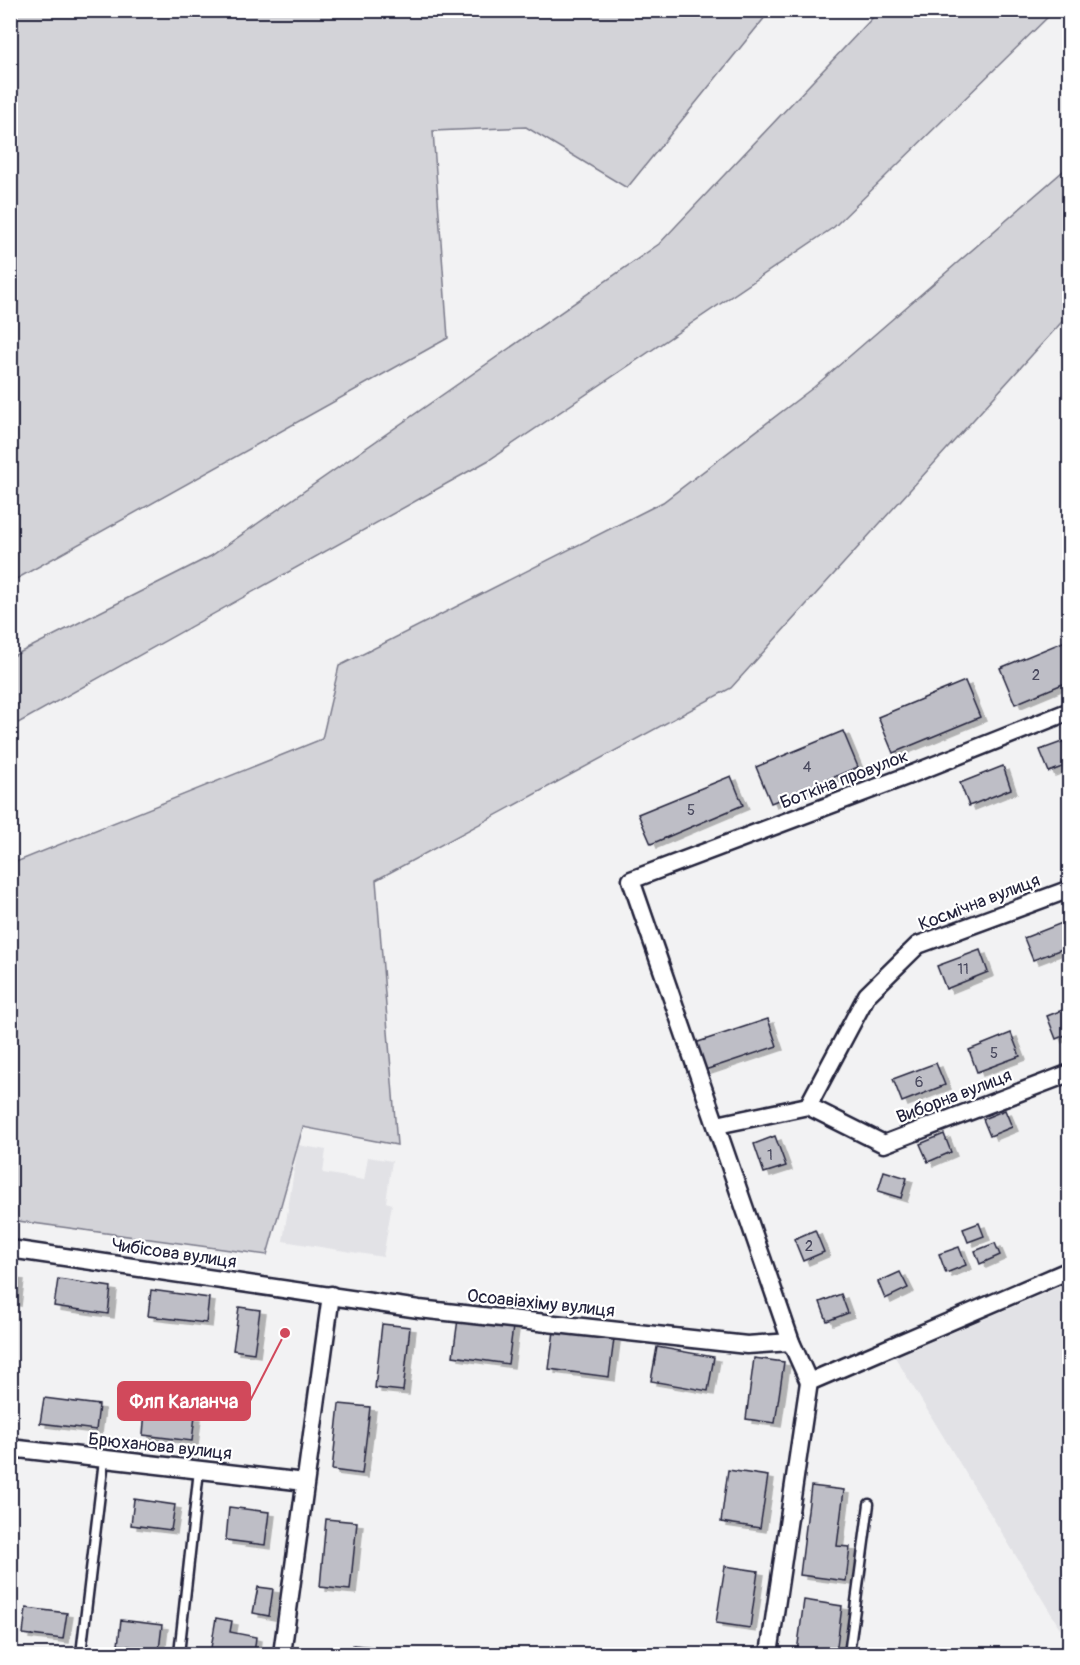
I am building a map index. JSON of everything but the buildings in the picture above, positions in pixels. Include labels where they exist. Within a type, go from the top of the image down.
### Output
[{"type":"street","name":"Боткіна провулок","points":[[717,1125],[632,880],[907,776],[1070,711]]},
{"type":"street","name":"Космічна вулиця","points":[[808,1106],[867,995],[918,945],[1070,889]]},
{"type":"street","name":"Виборна вулиця","points":[[808,1106],[884,1143],[1070,1073]]},
{"type":"street","points":[[769,1654],[809,1382],[791,1342],[717,1125],[808,1106]]},
{"type":"street","name":"Чибісова вулиця","points":[[10,1249],[331,1295]]},
{"type":"street","points":[[809,1382],[1070,1270]]},
{"type":"street","points":[[282,1654],[331,1295]]},
{"type":"street","name":"Осоавіахіму вулиця","points":[[331,1295],[419,1308],[747,1345],[791,1342]]},
{"type":"street","name":"Брюханова вулиця","points":[[10,1448],[305,1482]]},
{"type":"lane","points":[[81,1654],[104,1460]]},
{"type":"lane","points":[[178,1654],[199,1470]]},
{"type":"lane","points":[[849,1654],[869,1504]]},
{"type":"shaded area","points":[[10,11],[770,11],[627,188],[526,127],[433,131],[448,338],[11,582]]},
{"type":"shaded area","points":[[879,11],[1054,11],[834,227],[489,460],[11,727],[11,657],[211,556],[659,244]]},
{"type":"shaded area","points":[[1069,166],[1069,314],[731,688],[376,880],[397,1145],[303,1127],[267,1255],[11,1220],[11,864],[322,739],[339,666],[663,502],[814,387]]},
{"type":"shaded area","points":[[298,1145],[326,1150],[323,1173],[364,1180],[368,1157],[392,1161],[386,1202],[392,1204],[383,1257],[283,1241]]},
{"type":"shaded area","points":[[1069,1283],[1069,1643],[895,1357]]},
{"type":"place","name":"Флп Каланча","points":[[285,1333]]}]
